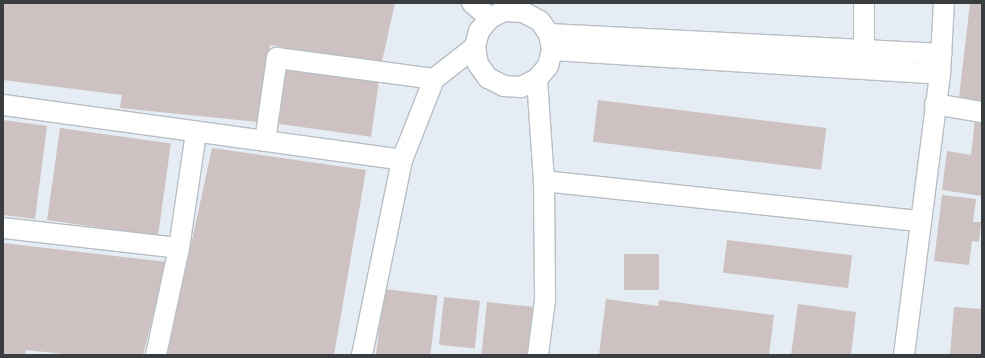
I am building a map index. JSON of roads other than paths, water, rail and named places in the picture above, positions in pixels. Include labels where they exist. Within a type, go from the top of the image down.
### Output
[{"type":"street","points":[[472,3],[509,9],[540,21],[550,42],[548,66],[537,79],[521,86],[504,86],[488,78],[478,64],[474,47],[479,31],[509,9]]},
{"type":"street","points":[[864,3],[864,50]]},
{"type":"street","points":[[904,355],[940,74],[944,3]]},
{"type":"street","points":[[550,42],[864,50],[941,54]]},
{"type":"street","points":[[550,42],[940,74]]},
{"type":"street","points":[[362,355],[402,160],[434,79],[474,47]]},
{"type":"street","points":[[265,141],[277,58],[434,79]]},
{"type":"street","points":[[537,79],[544,181],[545,300],[538,355]]},
{"type":"street","points":[[935,104],[982,112]]},
{"type":"street","points":[[3,105],[196,133],[402,160]]},
{"type":"street","points":[[156,355],[179,248],[196,133]]},
{"type":"street","points":[[544,181],[920,221]]},
{"type":"street","points":[[3,228],[179,248]]}]
